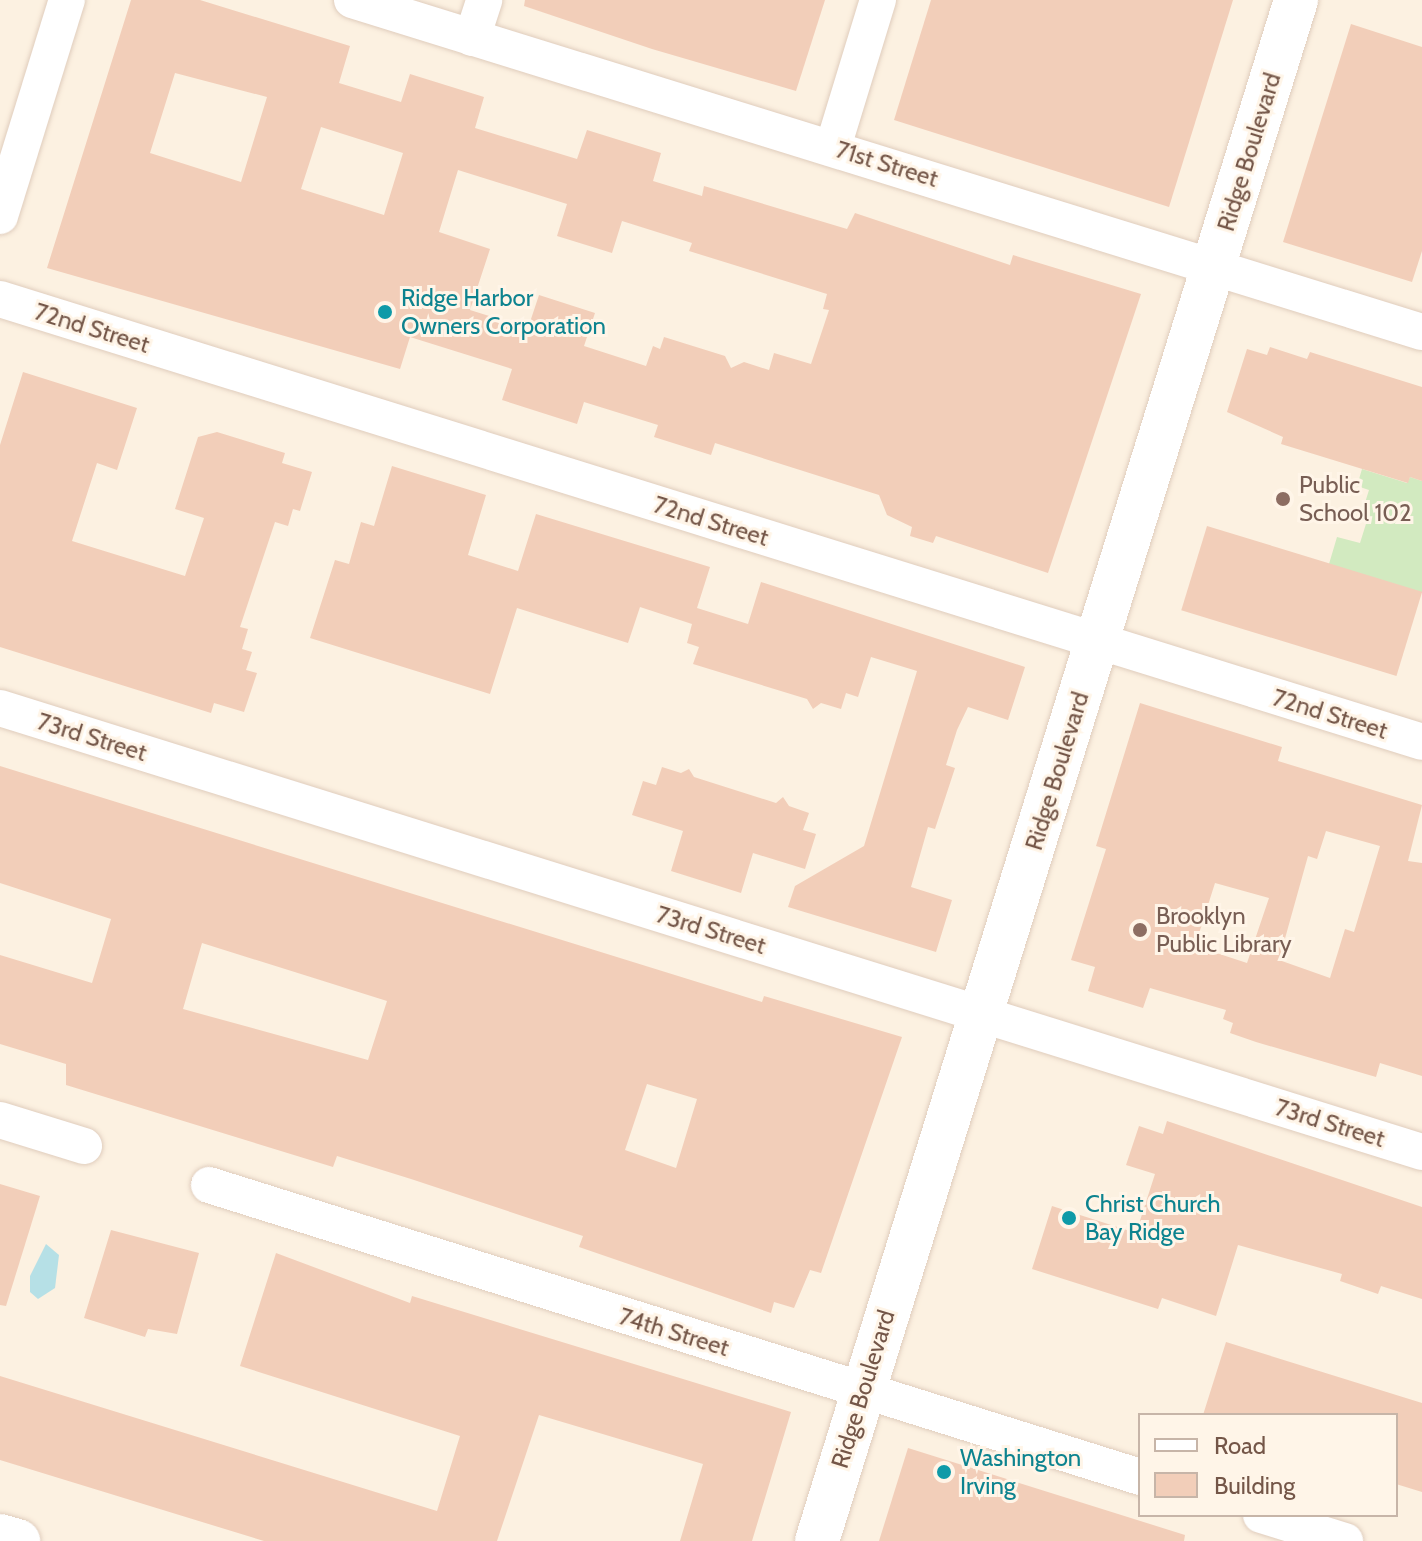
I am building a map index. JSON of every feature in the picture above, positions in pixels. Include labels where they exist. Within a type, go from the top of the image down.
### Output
[{"type":"street","points":[[0,216],[67,0]]},
{"type":"street","name":"71st Street","points":[[352,0],[1422,332]]},
{"type":"street","points":[[472,38],[484,0]]},
{"type":"street","points":[[833,147],[878,0]]},
{"type":"street","name":"Ridge Boulevard","points":[[817,1541],[1296,0]]},
{"type":"street","name":"72nd Street","points":[[0,299],[1422,742]]},
{"type":"street","name":"73rd Street","points":[[0,708],[1422,1152]]},
{"type":"street","points":[[0,1120],[84,1146]]},
{"type":"street","name":"74th Street","points":[[209,1185],[1138,1476]]},
{"type":"street","points":[[1267,1517],[1345,1541]]},
{"type":"street","points":[[0,1536],[18,1541]]},
{"type":"green space","points":[[1362,469],[1407,483],[1410,477],[1422,481],[1422,593],[1329,564],[1337,537],[1360,543],[1370,511],[1363,509],[1369,490],[1357,486]]},
{"type":"water","points":[[46,1244],[59,1255],[55,1288],[38,1299],[30,1292],[30,1276]]},
{"type":"building","points":[[131,0],[200,0],[350,46],[339,83],[401,102],[410,74],[484,97],[475,128],[577,159],[587,130],[661,153],[653,181],[702,196],[704,186],[847,229],[855,213],[1010,265],[1013,255],[1141,294],[1048,573],[936,536],[933,543],[910,536],[912,527],[887,515],[879,495],[715,443],[711,455],[654,437],[658,425],[584,402],[577,424],[502,400],[512,369],[410,337],[400,369],[47,268]],"holes":[[[175,73],[267,97],[241,182],[150,153]],[[321,127],[403,153],[384,215],[301,189]],[[458,170],[567,204],[557,236],[612,253],[622,221],[692,243],[689,251],[827,294],[823,309],[829,310],[811,364],[774,353],[769,370],[744,362],[731,368],[725,356],[664,337],[660,349],[653,346],[646,366],[584,346],[595,313],[539,295],[528,328],[470,310],[490,249],[439,232]]]},
{"type":"building","points":[[525,0],[825,0],[796,91],[652,49],[524,6]]},
{"type":"building","points":[[931,0],[1233,0],[1169,207],[894,120]]},
{"type":"building","points":[[1351,24],[1422,47],[1422,251],[1412,282],[1283,242]]},
{"type":"building","points":[[1270,347],[1307,359],[1310,352],[1422,387],[1422,481],[1410,477],[1408,483],[1281,444],[1283,437],[1227,412],[1247,349],[1267,355]]},
{"type":"building","points":[[23,372],[137,408],[117,470],[97,463],[72,541],[185,576],[204,518],[175,509],[198,437],[217,432],[285,453],[282,463],[312,472],[300,511],[293,509],[288,526],[275,522],[240,627],[248,629],[242,649],[252,652],[246,670],[257,673],[244,712],[214,703],[211,713],[0,647],[0,445]]},
{"type":"building","points":[[392,466],[486,495],[468,555],[518,571],[536,514],[710,567],[697,608],[748,624],[761,582],[1025,667],[1008,720],[968,707],[946,765],[955,768],[935,829],[928,827],[911,887],[952,900],[936,952],[788,907],[795,886],[864,846],[917,671],[871,657],[858,697],[846,693],[841,709],[821,703],[813,709],[807,699],[693,664],[699,647],[687,643],[692,624],[640,607],[628,643],[517,608],[490,694],[310,638],[335,560],[349,564],[361,522],[374,526]]},
{"type":"building","points":[[1207,526],[1422,592],[1396,676],[1181,610]]},
{"type":"building","points":[[1140,703],[1282,747],[1278,761],[1422,805],[1408,861],[1422,863],[1422,1076],[1380,1063],[1376,1077],[1256,1042],[1230,1033],[1233,1023],[1223,1019],[1226,1010],[1150,988],[1143,1008],[1088,991],[1095,967],[1071,960],[1106,849],[1096,846]],"holes":[[[1326,831],[1380,846],[1354,932],[1345,929],[1330,978],[1279,960],[1308,856],[1317,859]],[[1215,883],[1269,898],[1247,963],[1195,946]]]},
{"type":"building","points":[[0,766],[762,1002],[764,996],[902,1037],[821,1273],[810,1270],[794,1308],[774,1302],[771,1313],[579,1247],[583,1236],[411,1179],[337,1156],[333,1167],[66,1085],[66,1064],[0,1044],[0,955],[92,983],[111,919],[0,883]],"holes":[[[202,943],[387,1001],[368,1060],[183,1009]],[[647,1084],[697,1099],[676,1168],[625,1150]]]},
{"type":"building","points":[[662,767],[681,773],[689,769],[694,777],[776,803],[783,797],[789,806],[809,813],[803,830],[816,834],[805,869],[753,853],[741,893],[671,871],[683,831],[632,815],[643,781],[656,785]]},
{"type":"building","points":[[1167,1121],[1422,1207],[1422,1299],[1381,1286],[1378,1294],[1340,1281],[1342,1274],[1238,1245],[1216,1316],[1162,1298],[1158,1309],[1032,1269],[1052,1206],[1136,1233],[1155,1174],[1126,1165],[1139,1126],[1163,1134]]},
{"type":"building","points":[[0,1184],[40,1196],[6,1306],[0,1305]]},
{"type":"building","points":[[111,1230],[199,1253],[177,1334],[148,1329],[145,1337],[84,1318]]},
{"type":"building","points":[[276,1253],[410,1303],[412,1296],[791,1412],[752,1541],[680,1541],[703,1464],[539,1415],[497,1541],[264,1541],[0,1460],[0,1376],[437,1511],[460,1436],[240,1366]]},
{"type":"building","points":[[1226,1342],[1422,1403],[1422,1492],[1398,1485],[1398,1413],[1204,1413]]},
{"type":"building","name":"Washington Irving","points":[[908,1448],[1185,1535],[1184,1541],[879,1541]]},
{"type":"place","name":"Ridge Harbor Owners Corporation","points":[[385,312]]},
{"type":"place","name":"Public School 102","points":[[1283,499]]},
{"type":"place","name":"Brooklyn Public Library","points":[[1140,930]]},
{"type":"place","name":"Christ Church Bay Ridge","points":[[1069,1218]]},
{"type":"place","name":"Washington Irving","points":[[944,1472]]}]
